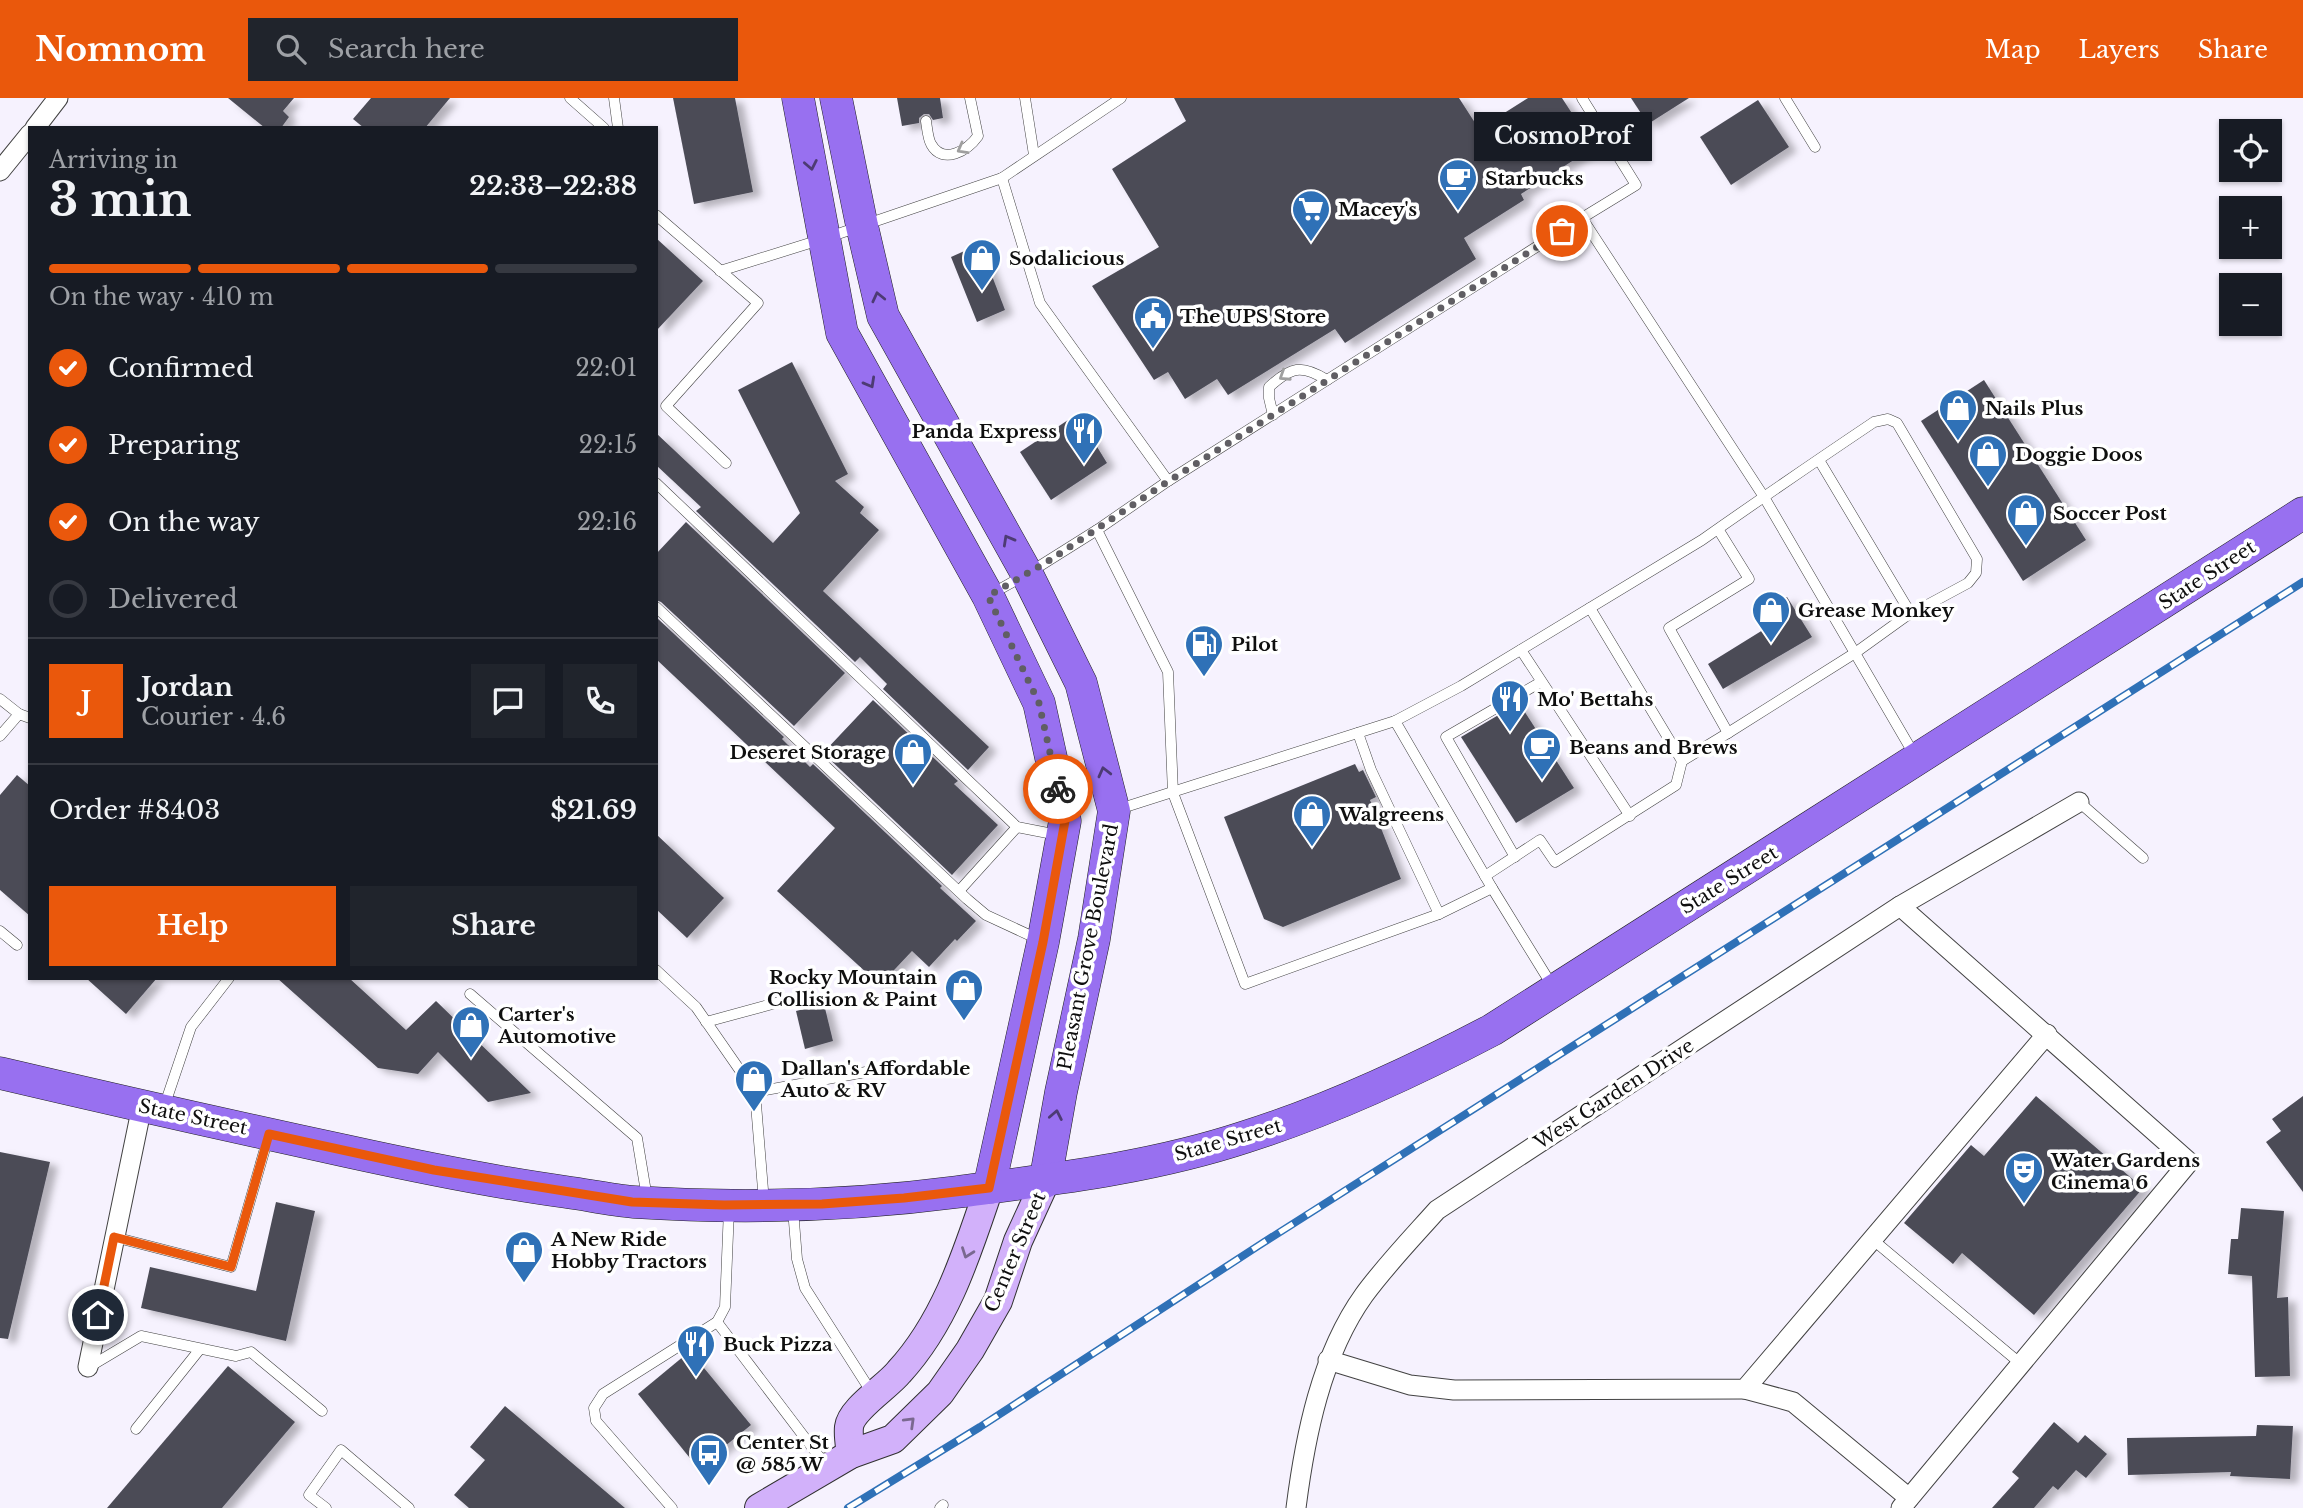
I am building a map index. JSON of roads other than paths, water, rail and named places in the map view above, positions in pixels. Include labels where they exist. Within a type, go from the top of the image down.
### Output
[{"type":"main road","points":[[799,98],[842,333],[988,596],[1039,703],[1065,821],[1043,942],[989,1188],[965,1260],[935,1325],[900,1372],[857,1410],[851,1419],[839,1461]]},
{"type":"main road","name":"Pleasant Grove Boulevard","points":[[836,98],[883,316],[1027,574],[1081,683],[1114,811],[1094,939],[1061,1091],[1045,1182]]},
{"type":"main road","name":"State Street","points":[[0,1073],[434,1170],[556,1191],[647,1202],[779,1205],[904,1198],[1045,1182],[1201,1150],[1295,1120],[1357,1096],[1432,1062],[1492,1030],[2303,513]]},
{"type":"main road","name":"Center Street","points":[[759,1508],[839,1461],[893,1438],[940,1392],[970,1350],[998,1301],[1018,1241],[1045,1182]]},
{"type":"street","points":[[36,126],[58,98]]},
{"type":"street","points":[[0,171],[28,136]]},
{"type":"street","name":"West Garden Drive","points":[[1297,1508],[1303,1451],[1328,1360],[1362,1297],[1391,1260],[1437,1210],[1900,906],[2080,802]]},
{"type":"street","points":[[1328,1360],[1410,1385],[1454,1390],[1745,1389],[1793,1402],[1905,1503],[2189,1162],[1900,906]]},
{"type":"street","points":[[1745,1389],[2047,1034]]},
{"type":"street","points":[[88,1367],[114,1237],[152,1108]]},
{"type":"lane","points":[[570,98],[602,126]]},
{"type":"lane","points":[[614,98],[618,126]]},
{"type":"lane","points":[[926,121],[931,144],[941,154],[951,156],[970,147],[978,136],[970,98]]},
{"type":"lane","points":[[1025,98],[1034,155]]},
{"type":"lane","points":[[720,271],[1002,178],[1121,98]]},
{"type":"lane","points":[[988,596],[1097,530],[1168,481],[1636,186],[1582,98]]},
{"type":"lane","points":[[1785,98],[1815,147]]},
{"type":"lane","points":[[1002,178],[1040,303],[1168,481]]},
{"type":"lane","points":[[658,217],[758,303],[666,406],[726,463]]},
{"type":"lane","points":[[1582,218],[1764,498],[1918,760]]},
{"type":"lane","points":[[1273,415],[1269,387],[1284,374],[1303,370],[1327,380]]},
{"type":"lane","points":[[1114,811],[1395,721],[1461,686],[1718,529],[1874,422],[1888,419],[1897,423],[1977,559],[1976,573],[1968,583],[1910,614],[1855,653],[1682,761],[1676,785],[1555,862],[1540,841],[1485,876]]},
{"type":"lane","points":[[1819,460],[1910,614]]},
{"type":"lane","points":[[658,485],[1017,827],[1062,836]]},
{"type":"lane","points":[[1718,529],[1749,579],[1669,628],[1728,733]]},
{"type":"lane","points":[[1097,530],[1168,672],[1173,793],[1245,984],[1439,914],[1492,888]]},
{"type":"lane","points":[[1590,608],[1682,761]]},
{"type":"lane","points":[[658,609],[986,915],[1043,942]]},
{"type":"lane","points":[[1521,650],[1630,816]]},
{"type":"lane","points":[[1515,857],[1446,737],[1541,681]]},
{"type":"lane","points":[[0,699],[19,714],[28,717]]},
{"type":"lane","points":[[0,736],[19,714]]},
{"type":"lane","points":[[1395,721],[1555,990]]},
{"type":"lane","points":[[1358,733],[1371,770],[1439,914]]},
{"type":"lane","points":[[2080,802],[2143,858]]},
{"type":"lane","points":[[959,891],[1017,827]]},
{"type":"lane","points":[[0,931],[17,945]]},
{"type":"lane","points":[[658,972],[696,1007],[755,1092],[779,1205],[805,1288],[874,1397]]},
{"type":"lane","points":[[152,1108],[191,1027],[227,980]]},
{"type":"lane","points":[[470,994],[637,1138],[647,1202]]},
{"type":"lane","points":[[706,1022],[809,994]]},
{"type":"lane","points":[[755,1092],[866,1072]]},
{"type":"lane","points":[[114,1237],[231,1267],[269,1134]]},
{"type":"lane","points":[[672,1508],[596,1421],[594,1408],[603,1394],[718,1322],[725,1307],[729,1205]]},
{"type":"lane","points":[[1872,1239],[2021,1364]]},
{"type":"lane","points":[[718,1322],[839,1461]]},
{"type":"lane","points":[[88,1367],[141,1336],[236,1356],[251,1352],[322,1411]]},
{"type":"lane","points":[[136,1429],[200,1349]]},
{"type":"lane","points":[[326,1508],[309,1494],[341,1450],[409,1508]]},
{"type":"railway","points":[[848,1508],[980,1427],[1258,1246],[2303,582]]},
{"type":"place","name":"Starbucks","points":[[1458,212]]},
{"type":"place","name":"CosmoProf","points":[[1562,231]]},
{"type":"place","name":"Macey's","points":[[1311,243]]},
{"type":"place","name":"Sodalicious","points":[[982,292]]},
{"type":"place","name":"The UPS Store","points":[[1153,350]]},
{"type":"place","name":"Nails Plus","points":[[1958,442]]},
{"type":"place","name":"Panda Express","points":[[1084,465]]},
{"type":"place","name":"Doggie Doos","points":[[1988,488]]},
{"type":"place","name":"Soccer Post","points":[[2026,547]]},
{"type":"place","name":"Grease Monkey","points":[[1771,644]]},
{"type":"place","name":"Pilot","points":[[1204,678]]},
{"type":"place","name":"Mo' Bettahs","points":[[1510,733]]},
{"type":"place","name":"Beans and Brews","points":[[1542,781]]},
{"type":"place","name":"Deseret Storage","points":[[913,786]]},
{"type":"place","name":"Walgreens","points":[[1312,848]]},
{"type":"place","name":"Rocky Mountain Collision & Paint","points":[[964,1022]]},
{"type":"place","name":"Carter's Automotive","points":[[471,1059]]},
{"type":"place","name":"Dallan's Affordable Auto & RV","points":[[754,1113]]},
{"type":"place","name":"Water Gardens Cinema 6","points":[[2024,1205]]},
{"type":"place","name":"A New Ride Hobby Tractors","points":[[524,1284]]},
{"type":"place","name":"Buck Pizza","points":[[696,1378]]},
{"type":"place","name":"Center St @ 585 W","points":[[709,1487]]}]
